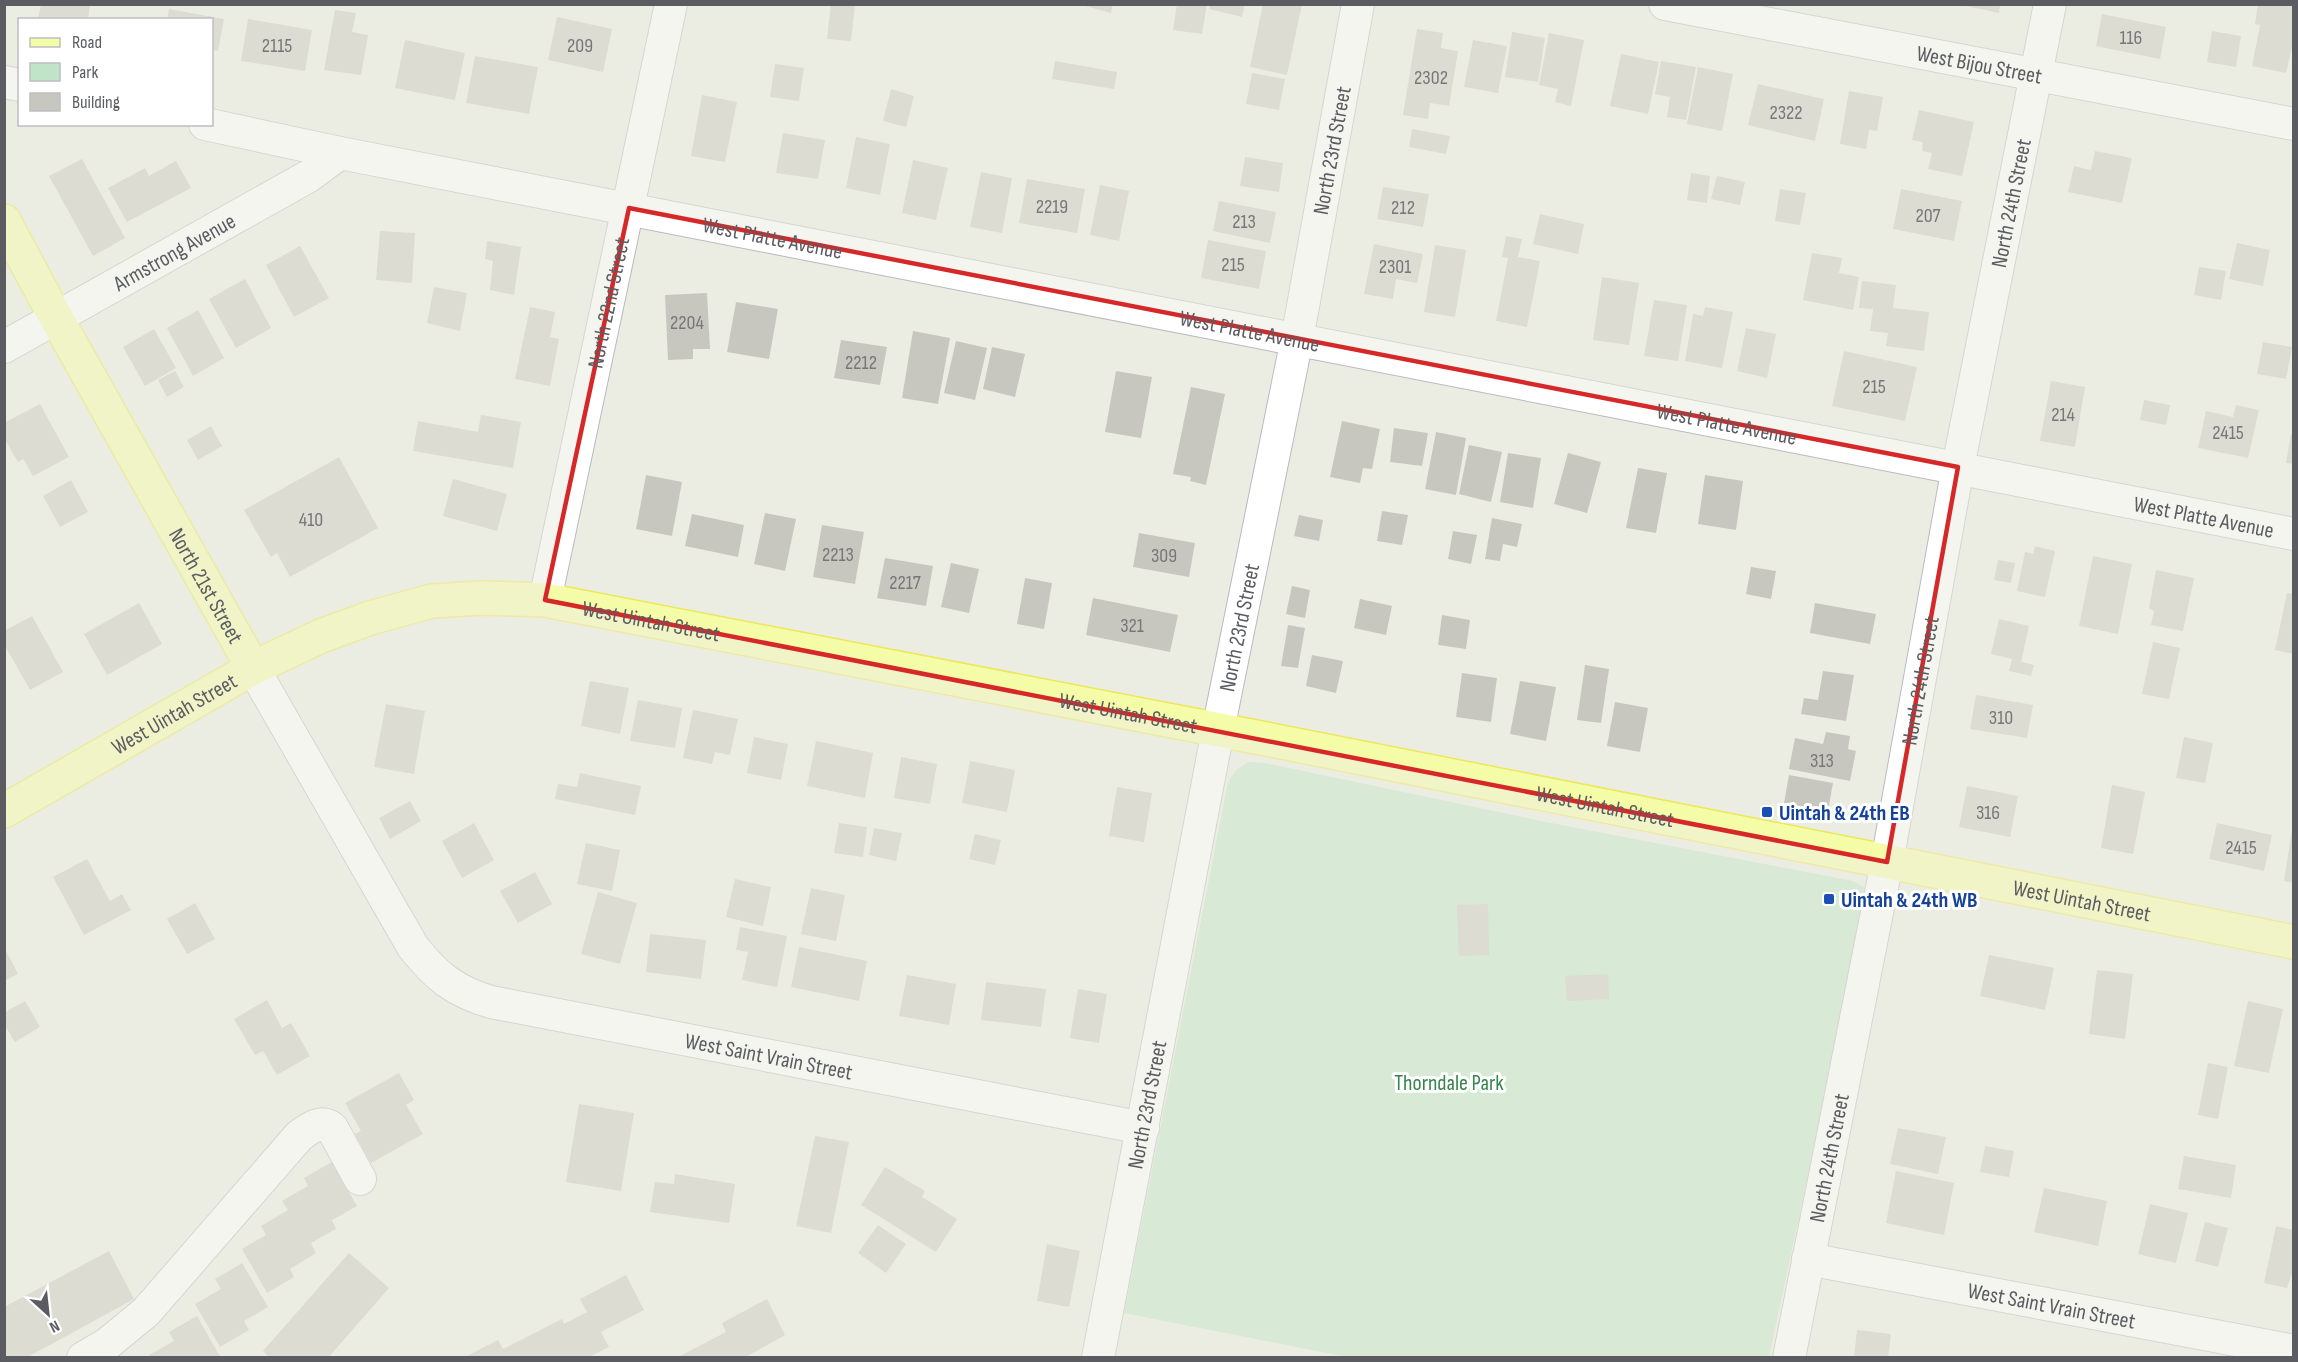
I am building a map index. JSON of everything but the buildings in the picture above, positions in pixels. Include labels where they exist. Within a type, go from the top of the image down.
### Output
[{"type":"main road","name":"North 21st Street","points":[[4,221],[253,668]]},
{"type":"main road","name":"West Uintah Street","points":[[4,811],[253,668],[331,632],[370,618],[432,601],[483,598],[545,600],[2294,942]]},
{"type":"street","name":"North 22nd Street","points":[[545,600],[671,4]]},
{"type":"street","name":"North 23rd Street","points":[[1098,1358],[1218,730],[1297,339],[1358,4]]},
{"type":"street","name":"West Bijou Street","points":[[1665,4],[2294,124]]},
{"type":"street","name":"North 24th Street","points":[[1789,1358],[1887,862],[1958,467],[2050,4]]},
{"type":"street","name":"West Platte Avenue","points":[[213,126],[340,153],[2294,534]]},
{"type":"street","name":"Armstrong Avenue","points":[[4,347],[309,176],[340,153]]},
{"type":"street","name":"North 21st Street","points":[[253,668],[413,947]]},
{"type":"street","name":"West Saint Vrain Street","points":[[413,947],[433,972],[446,982],[475,997],[491,1002],[1143,1128]]},
{"type":"street","points":[[83,1358],[115,1338],[146,1312],[299,1136],[310,1128],[327,1124],[332,1128],[360,1179]]},
{"type":"street","name":"West Saint Vrain Street","points":[[1808,1259],[2294,1351]]},
{"type":"highlighted area","points":[[629,208],[1958,467],[1887,862],[545,600]]},
{"type":"green space","name":"Thorndale Park","points":[[1248,762],[1265,763],[1546,822],[1853,881],[1864,887],[1867,900],[1769,1357],[1347,1357],[1124,1313],[1228,782],[1236,770]]},
{"type":"place","name":"Uintah & 24th EB","points":[[1767,812]]},
{"type":"place","name":"Uintah & 24th WB","points":[[1829,899]]}]
